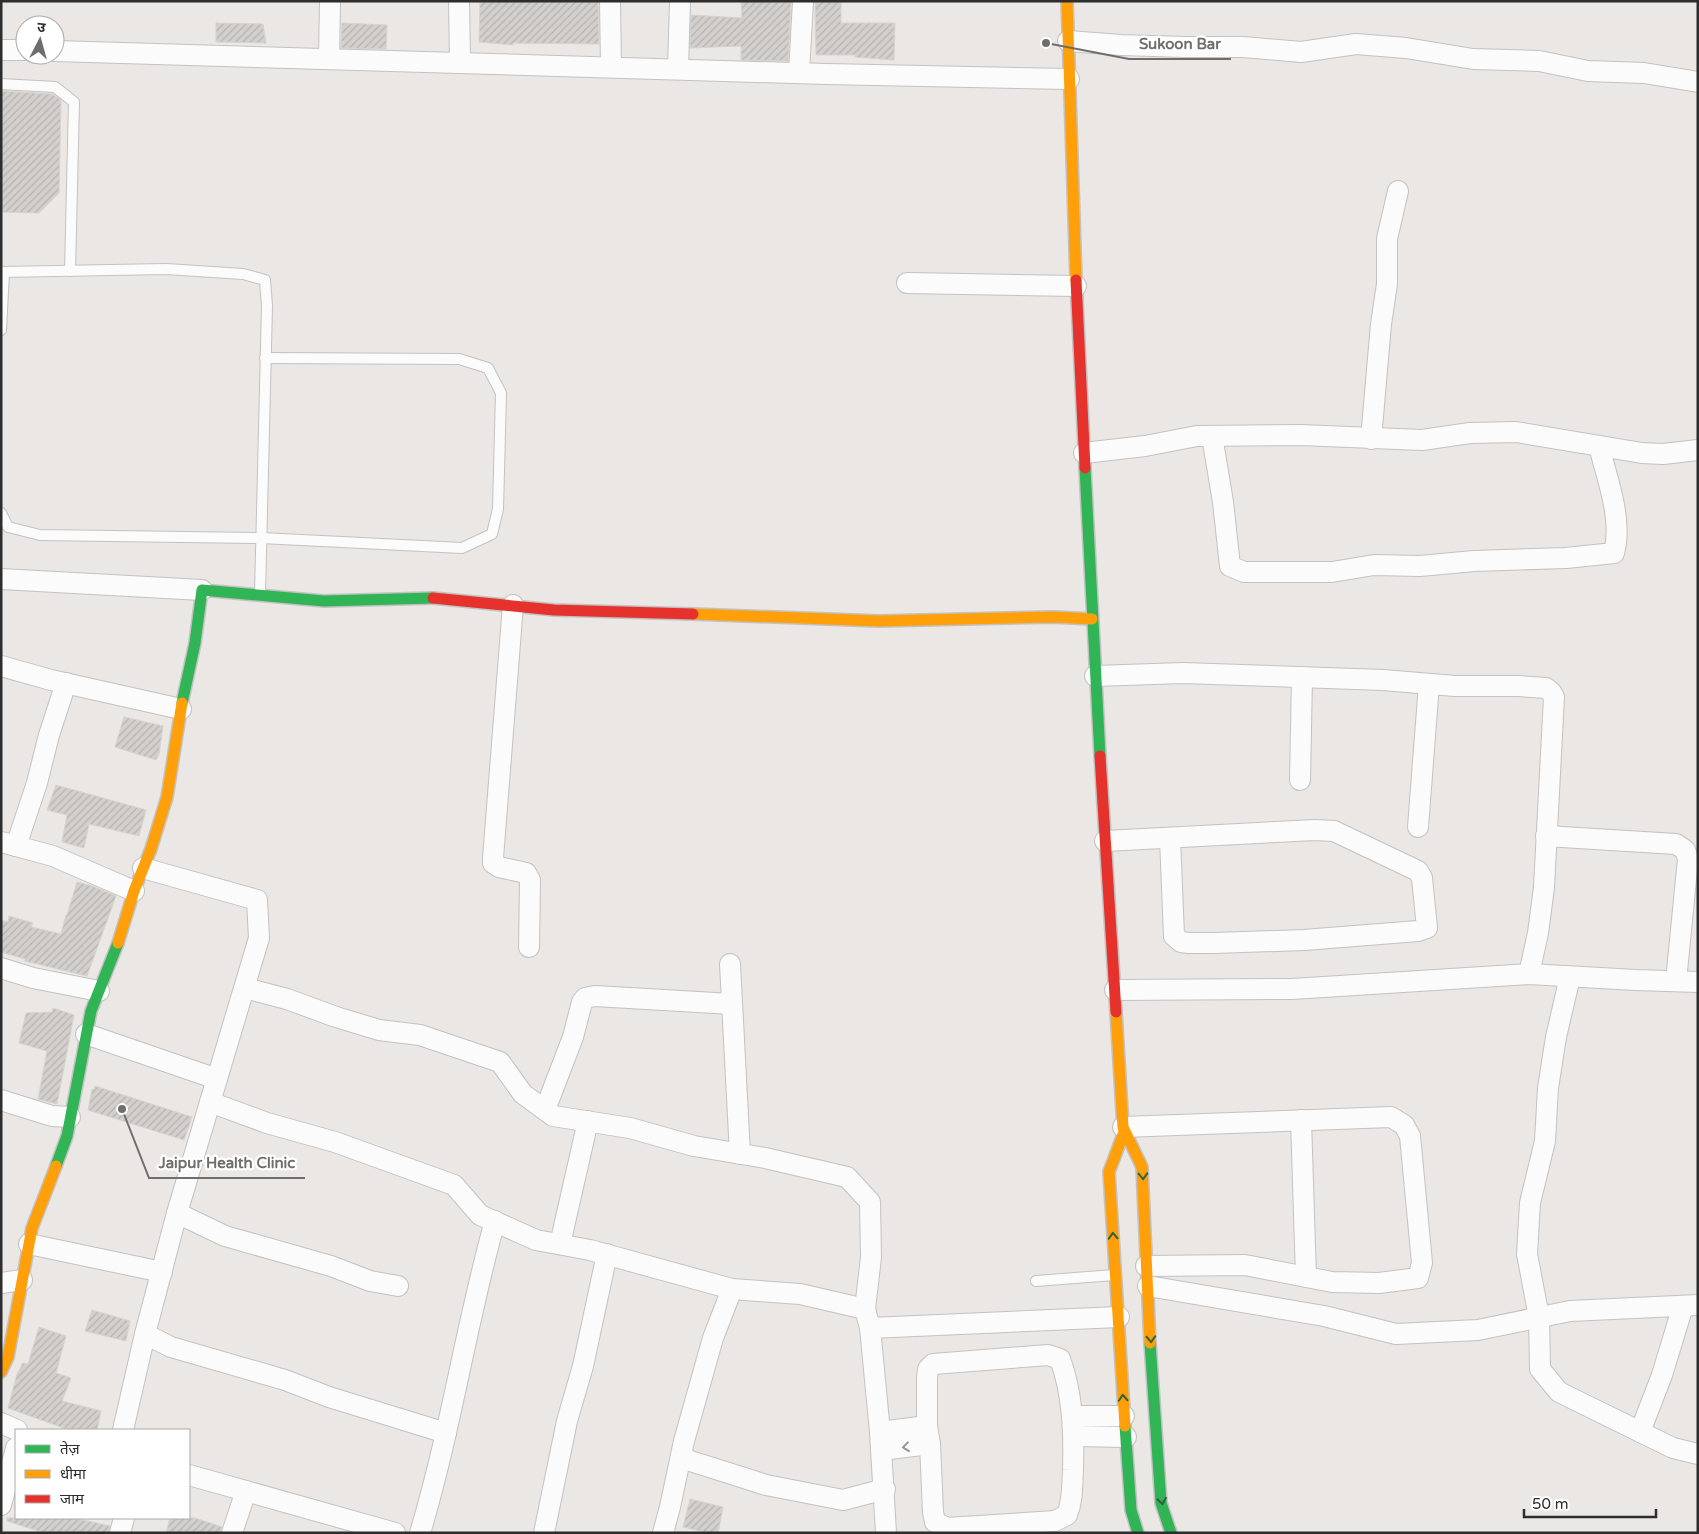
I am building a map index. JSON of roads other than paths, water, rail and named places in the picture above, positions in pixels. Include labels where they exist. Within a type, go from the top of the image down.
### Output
[{"type":"street","points":[[329,58],[330,1]]},
{"type":"street","points":[[459,1],[460,62]]},
{"type":"street","points":[[610,1],[611,67]]},
{"type":"street","points":[[678,69],[680,1]]},
{"type":"street","points":[[799,73],[803,1]]},
{"type":"street","points":[[1067,1],[1076,286],[1092,619],[1123,1130],[1109,1172],[1124,1416],[1132,1510],[1138,1533]]},
{"type":"street","points":[[1068,41],[1121,45],[1242,47],[1301,52],[1356,44],[1406,48],[1473,59],[1539,62],[1588,71],[1644,73],[1698,82]]},
{"type":"street","points":[[1,50],[15,50]]},
{"type":"street","points":[[65,50],[799,73],[1069,79]]},
{"type":"street","points":[[1370,439],[1381,324],[1387,284],[1387,239],[1398,191]]},
{"type":"street","points":[[907,283],[1076,286]]},
{"type":"street","points":[[1084,453],[1145,446],[1197,436],[1301,435],[1422,440],[1470,433],[1516,432],[1642,453],[1663,454],[1698,450]]},
{"type":"street","points":[[1212,436],[1222,494],[1230,566],[1244,572],[1272,573],[1332,572],[1374,565],[1420,566],[1474,561],[1566,558],[1614,553],[1616,544],[1615,511],[1599,446]]},
{"type":"street","points":[[1,579],[202,590],[324,602],[423,597],[554,610],[879,621],[1004,619],[1053,616],[1092,619]]},
{"type":"street","points":[[1,1372],[8,1357],[32,1228],[67,1136],[91,1011],[114,955],[167,797],[202,590]]},
{"type":"street","points":[[513,605],[493,863],[499,867],[526,873],[529,876],[529,948]]},
{"type":"street","points":[[1,666],[181,709]]},
{"type":"street","points":[[1095,676],[1183,673],[1383,680],[1455,686],[1546,688],[1554,697],[1546,836],[1542,896],[1529,974]]},
{"type":"street","points":[[1300,780],[1302,677]]},
{"type":"street","points":[[66,683],[48,735],[37,783],[9,844],[53,856],[134,891]]},
{"type":"street","points":[[1418,827],[1429,684]]},
{"type":"street","points":[[1105,841],[1315,830],[1334,831],[1418,871],[1422,878],[1427,928],[1418,931],[1304,940],[1214,943],[1181,942],[1174,936],[1170,838]]},
{"type":"street","points":[[1546,836],[1676,844],[1685,850],[1688,858],[1676,981]]},
{"type":"street","points":[[123,1429],[145,1334],[177,1213],[259,938],[256,900],[143,868]]},
{"type":"street","points":[[730,964],[740,1154]]},
{"type":"street","points":[[1,968],[33,978],[99,992]]},
{"type":"street","points":[[1115,990],[1292,989],[1529,974],[1698,982]]},
{"type":"street","points":[[1570,977],[1556,1037],[1548,1088],[1546,1140],[1530,1204],[1527,1254],[1538,1318],[1540,1369],[1559,1392],[1673,1448],[1698,1454]]},
{"type":"street","points":[[245,988],[287,999],[379,1030],[420,1035],[500,1062],[523,1094],[553,1116],[630,1128],[694,1146],[847,1177],[870,1202],[871,1257],[867,1318],[881,1441],[886,1533]]},
{"type":"street","points":[[545,1110],[573,1038],[582,1002],[585,998],[595,996],[732,1004]]},
{"type":"street","points":[[86,1034],[217,1079]]},
{"type":"street","points":[[1,1100],[52,1116],[70,1117]]},
{"type":"street","points":[[210,1102],[343,1145],[454,1185],[480,1215],[536,1240],[607,1254],[732,1289],[800,1294],[867,1318],[1119,1317]]},
{"type":"street","points":[[1123,1130],[1391,1117],[1404,1124],[1410,1136],[1422,1263],[1418,1278],[1379,1283],[1332,1282],[1245,1265],[1146,1266]]},
{"type":"street","points":[[1300,1120],[1306,1277]]},
{"type":"street","points":[[560,1244],[588,1121]]},
{"type":"street","points":[[1123,1130],[1142,1168],[1155,1420],[1162,1503],[1171,1533]]},
{"type":"street","points":[[177,1213],[226,1236],[332,1266],[370,1281],[398,1286]]},
{"type":"street","points":[[420,1533],[435,1483],[480,1273],[495,1221]]},
{"type":"street","points":[[29,1244],[162,1272]]},
{"type":"street","points":[[544,1533],[566,1421],[583,1366],[607,1254]]},
{"type":"street","points":[[1,1283],[22,1280]]},
{"type":"street","points":[[1148,1286],[1324,1316],[1396,1334],[1478,1330],[1570,1311],[1690,1305],[1640,1432]]},
{"type":"street","points":[[663,1533],[713,1338],[732,1289]]},
{"type":"street","points":[[145,1334],[171,1347],[285,1380],[329,1397],[446,1433]]},
{"type":"street","points":[[1048,1355],[1060,1359],[1065,1371],[1073,1426],[1072,1504],[1067,1515],[1055,1521],[947,1528],[936,1522],[933,1512],[927,1378],[928,1369],[934,1364],[1048,1355]]},
{"type":"street","points":[[1073,1426],[1124,1416]]},
{"type":"street","points":[[1,1423],[15,1429]]},
{"type":"street","points":[[1073,1426],[1126,1437]]},
{"type":"street","points":[[881,1441],[929,1435]]},
{"type":"street","points":[[1,1506],[15,1452]]},
{"type":"street","points":[[681,1458],[766,1485],[843,1500],[885,1489]]},
{"type":"street","points":[[190,1475],[395,1533]]},
{"type":"street","points":[[232,1533],[246,1491]]},
{"type":"street","points":[[120,1533],[124,1519]]},
{"type":"lane","points":[[1,84],[55,87],[74,102],[70,271]]},
{"type":"lane","points":[[1,330],[2,272],[166,269],[244,274],[265,280],[267,306],[260,596]]},
{"type":"lane","points":[[1,513],[8,527],[40,535],[261,538],[462,548],[492,534],[498,509],[501,393],[488,368],[459,359],[265,358]]},
{"type":"lane","points":[[1036,1281],[1115,1275]]},
{"type":"place","name":"Sukoon Bar","points":[[1046,43]]},
{"type":"place","name":"Jaipur Health Clinic","points":[[122,1109]]}]
